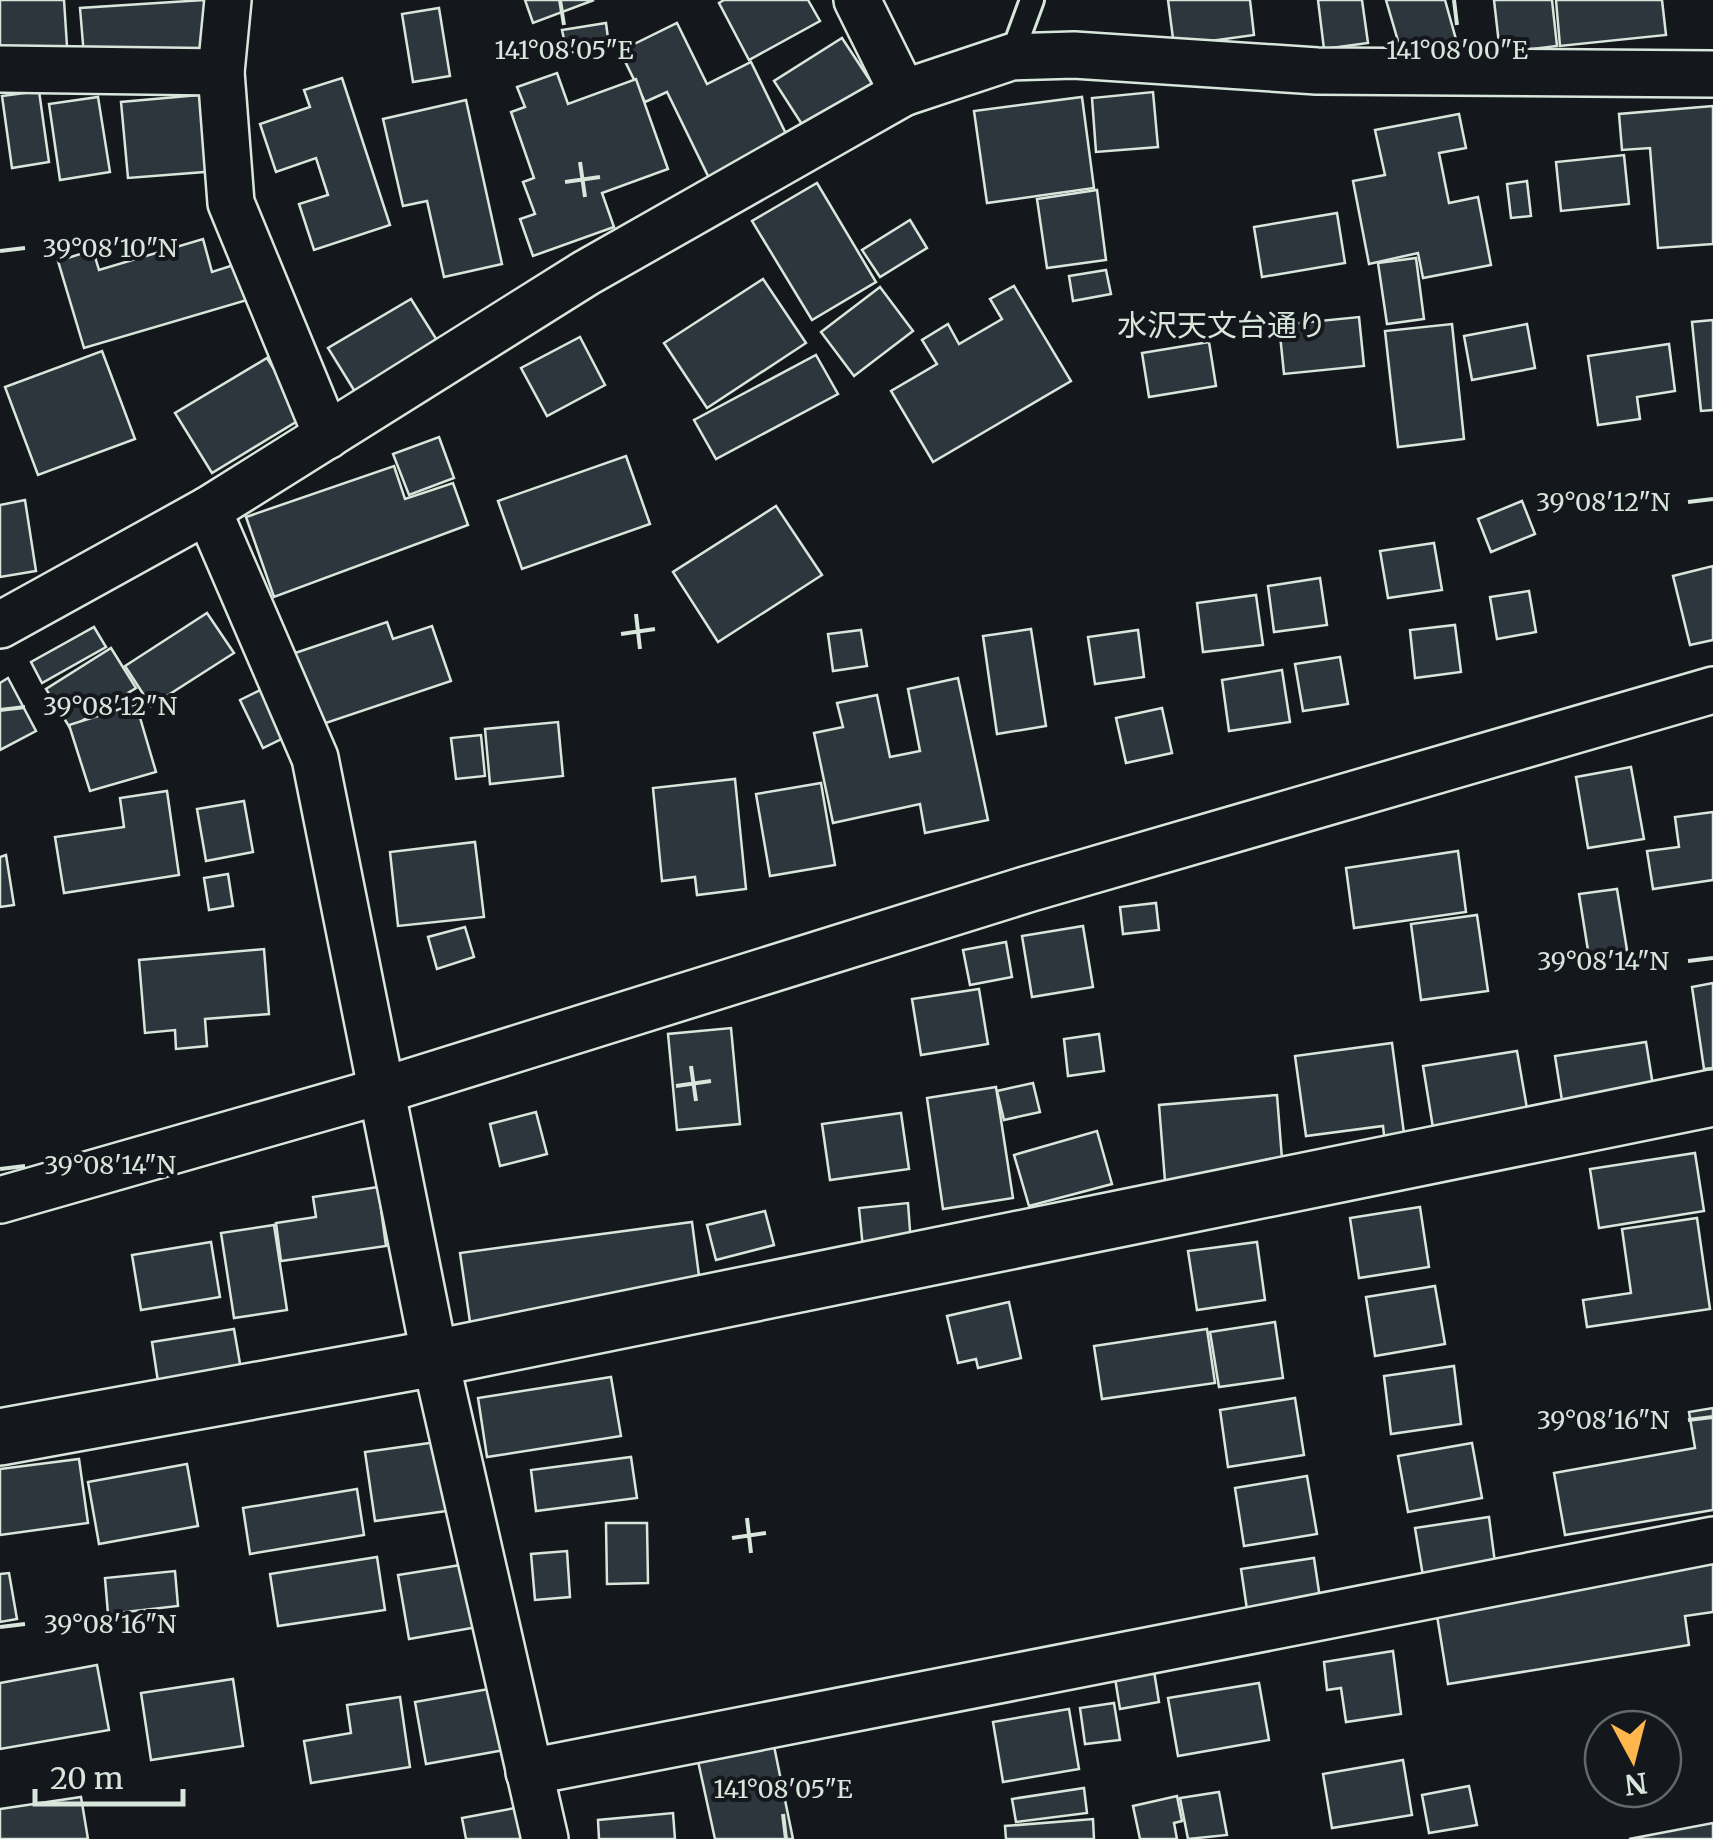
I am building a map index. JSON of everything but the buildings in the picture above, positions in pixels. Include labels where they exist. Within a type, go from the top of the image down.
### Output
[{"type":"street","points":[[228,0],[222,72],[231,204],[327,436]]},
{"type":"street","points":[[857,0],[903,93]]},
{"type":"street","points":[[0,625],[208,510],[586,273],[903,93],[1011,57],[1074,55],[1317,71],[1713,74]]},
{"type":"street","points":[[0,69],[222,72]]},
{"type":"street","points":[[208,510],[315,758],[435,1358],[545,1839]]},
{"type":"street","points":[[0,1200],[381,1091],[1028,889],[1713,690]]},
{"type":"street","points":[[0,1437],[435,1358],[1713,1098]]},
{"type":"street","points":[[529,1772],[1713,1540]]},
{"type":"lane","points":[[1011,57],[1032,0]]},
{"type":"district","name":"水沢天文台通り","points":[[1222,326]]}]
